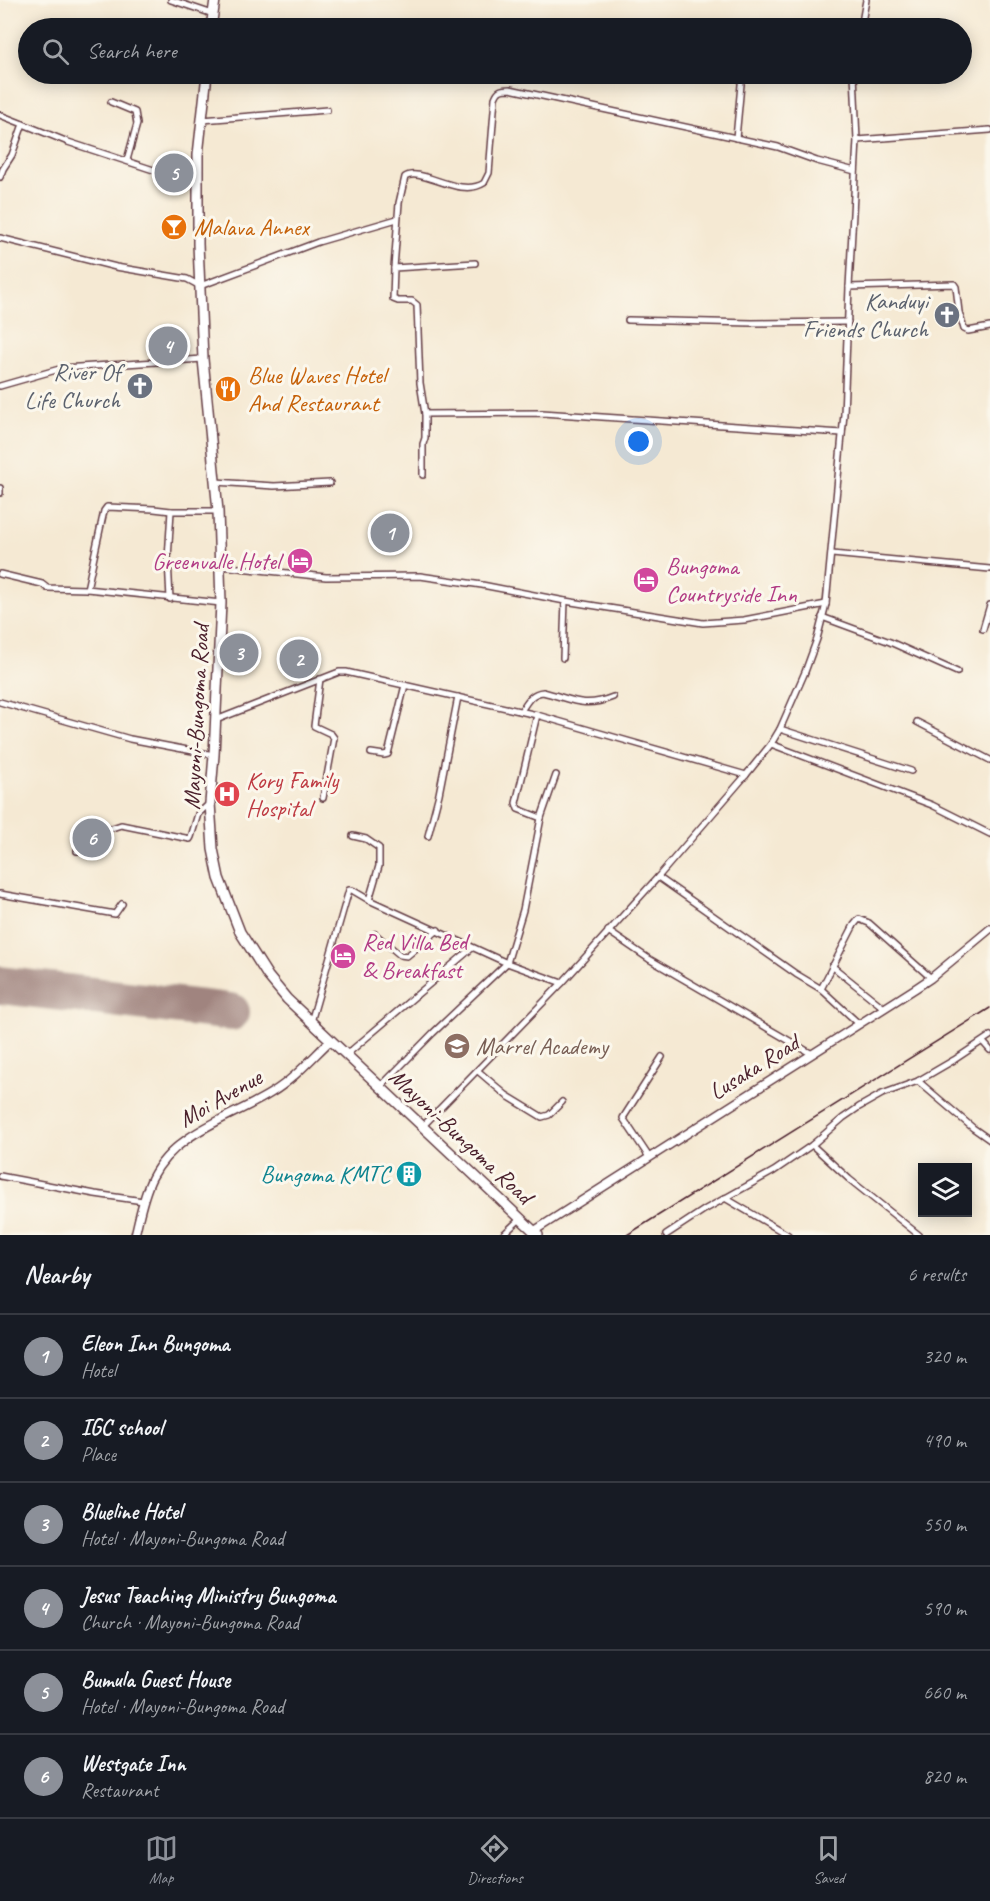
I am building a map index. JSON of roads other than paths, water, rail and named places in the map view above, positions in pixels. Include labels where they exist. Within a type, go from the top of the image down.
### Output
[{"type":"main road","points":[[212,18],[215,0]]},
{"type":"main road","name":"Mayoni-Bungoma Road","points":[[206,84],[198,155],[198,183],[203,359],[216,482],[220,566],[221,603],[210,803],[213,849],[219,878],[240,932],[268,976],[287,999],[536,1233]]},
{"type":"street","points":[[171,0],[213,14]]},
{"type":"street","points":[[863,18],[866,0]]},
{"type":"street","points":[[736,138],[740,84]]},
{"type":"street","points":[[422,1126],[562,983],[658,878],[746,775],[780,729],[805,672],[826,604],[832,554],[842,433],[857,140],[854,84]]},
{"type":"street","points":[[423,475],[425,414],[420,383],[417,305],[412,301],[393,299],[397,219],[403,181],[410,174],[463,188],[480,185],[487,179],[495,98],[502,89],[554,98],[778,147],[855,171]]},
{"type":"street","points":[[111,102],[135,112],[137,118],[127,160]]},
{"type":"street","points":[[202,120],[327,110]]},
{"type":"street","points":[[0,115],[68,142],[198,183]]},
{"type":"street","points":[[0,177],[1,168],[12,155],[23,124]]},
{"type":"street","points":[[857,140],[990,130]]},
{"type":"street","points":[[0,238],[116,267],[187,279],[200,286],[318,242],[397,219]]},
{"type":"street","points":[[394,268],[476,263]]},
{"type":"street","points":[[849,286],[954,284],[964,328],[968,331],[990,327]]},
{"type":"street","points":[[628,320],[848,322]]},
{"type":"street","points":[[0,386],[63,368],[203,359]]},
{"type":"street","points":[[425,414],[542,413],[842,433]]},
{"type":"street","points":[[216,482],[274,486],[330,483]]},
{"type":"street","points":[[0,488],[0,493]]},
{"type":"street","points":[[87,589],[105,508],[111,506],[171,512],[218,512]]},
{"type":"street","points":[[170,599],[168,559],[171,512]]},
{"type":"street","points":[[832,554],[990,569]]},
{"type":"street","points":[[220,566],[326,577],[420,576],[482,585],[564,602],[703,623],[744,620],[826,604]]},
{"type":"street","points":[[0,574],[42,584],[47,588],[87,589],[221,603]]},
{"type":"street","points":[[564,602],[564,658]]},
{"type":"street","points":[[983,629],[990,605]]},
{"type":"street","points":[[822,617],[890,642],[957,672]]},
{"type":"street","points":[[216,720],[320,679],[339,672],[346,672],[537,715],[746,775]]},
{"type":"street","points":[[320,679],[314,726],[334,736],[323,798]]},
{"type":"street","points":[[371,753],[388,754],[405,685]]},
{"type":"street","points":[[521,711],[529,698],[538,692],[578,703],[599,703],[614,697]]},
{"type":"street","points":[[428,836],[439,794],[458,697]]},
{"type":"street","points":[[0,702],[130,739],[214,755]]},
{"type":"street","points":[[537,715],[516,803],[518,809],[542,818]]},
{"type":"street","points":[[917,722],[990,760]]},
{"type":"street","points":[[780,729],[911,771]]},
{"type":"street","points":[[771,744],[896,790],[990,834]]},
{"type":"street","points":[[380,1087],[507,963],[523,910],[542,818],[556,775]]},
{"type":"street","points":[[77,851],[86,823],[109,829],[121,825],[190,838],[198,814],[210,803]]},
{"type":"street","points":[[104,841],[109,829]]},
{"type":"street","points":[[354,836],[366,839],[379,848],[379,866],[369,900]]},
{"type":"street","points":[[658,878],[820,989],[858,1023]]},
{"type":"street","points":[[311,1022],[347,892],[352,890],[472,948],[562,983]]},
{"type":"street","points":[[0,894],[115,914],[122,904]]},
{"type":"street","points":[[820,989],[859,919],[867,921],[931,978]]},
{"type":"street","name":"Lusaka Road","points":[[536,1233],[649,1157],[931,978],[990,929]]},
{"type":"street","points":[[375,934],[400,955],[407,956],[438,930]]},
{"type":"street","points":[[608,931],[649,959],[812,1054]]},
{"type":"street","points":[[346,1055],[472,948]]},
{"type":"street","points":[[832,966],[884,1008]]},
{"type":"street","points":[[666,1235],[774,1171],[812,1145],[859,1107],[882,1094],[918,1081],[990,1036]]},
{"type":"street","name":"Moi Avenue","points":[[135,1235],[143,1200],[153,1176],[160,1165],[183,1141],[273,1092],[292,1079],[330,1041]]},
{"type":"street","points":[[983,1042],[990,1050]]},
{"type":"street","points":[[649,1157],[623,1118],[662,1057]]},
{"type":"street","points":[[478,1071],[506,1095],[542,1118],[549,1115],[562,1102]]},
{"type":"street","points":[[918,1081],[972,1128],[990,1140]]},
{"type":"street","points":[[812,1145],[849,1179],[919,1235]]},
{"type":"street","points":[[0,1176],[95,1194],[143,1200]]},
{"type":"street","points":[[725,1198],[788,1235]]},
{"type":"street","points":[[503,1235],[520,1219]]},
{"type":"railway","points":[[627,1235],[990,1008]]},
{"type":"place","name":"Bumula Guest House","points":[[174,173]]},
{"type":"place","name":"Malava Annex","points":[[174,227]]},
{"type":"place","name":"Kanduyi Friends Church","points":[[947,315]]},
{"type":"place","name":"Jesus Teaching Ministry Bungoma","points":[[168,346]]},
{"type":"place","name":"River Of Life Church","points":[[140,386]]},
{"type":"place","name":"Blue Waves Hotel And Restaurant","points":[[228,389]]},
{"type":"place","name":"Eleon Inn Bungoma","points":[[390,533]]},
{"type":"place","name":"Greenvalle Hotel","points":[[300,561]]},
{"type":"place","name":"Bungoma Countryside Inn","points":[[646,580]]},
{"type":"place","name":"Blueline Hotel","points":[[239,653]]},
{"type":"place","name":"IGC school","points":[[299,659]]},
{"type":"place","name":"Kory Family Hospital","points":[[227,794]]},
{"type":"place","name":"Westgate Inn","points":[[92,838]]},
{"type":"place","name":"Red Villa Bed & Breakfast","points":[[343,956]]},
{"type":"place","name":"Marrel Academy","points":[[457,1046]]},
{"type":"place","name":"Bungoma KMTC","points":[[409,1174]]}]
